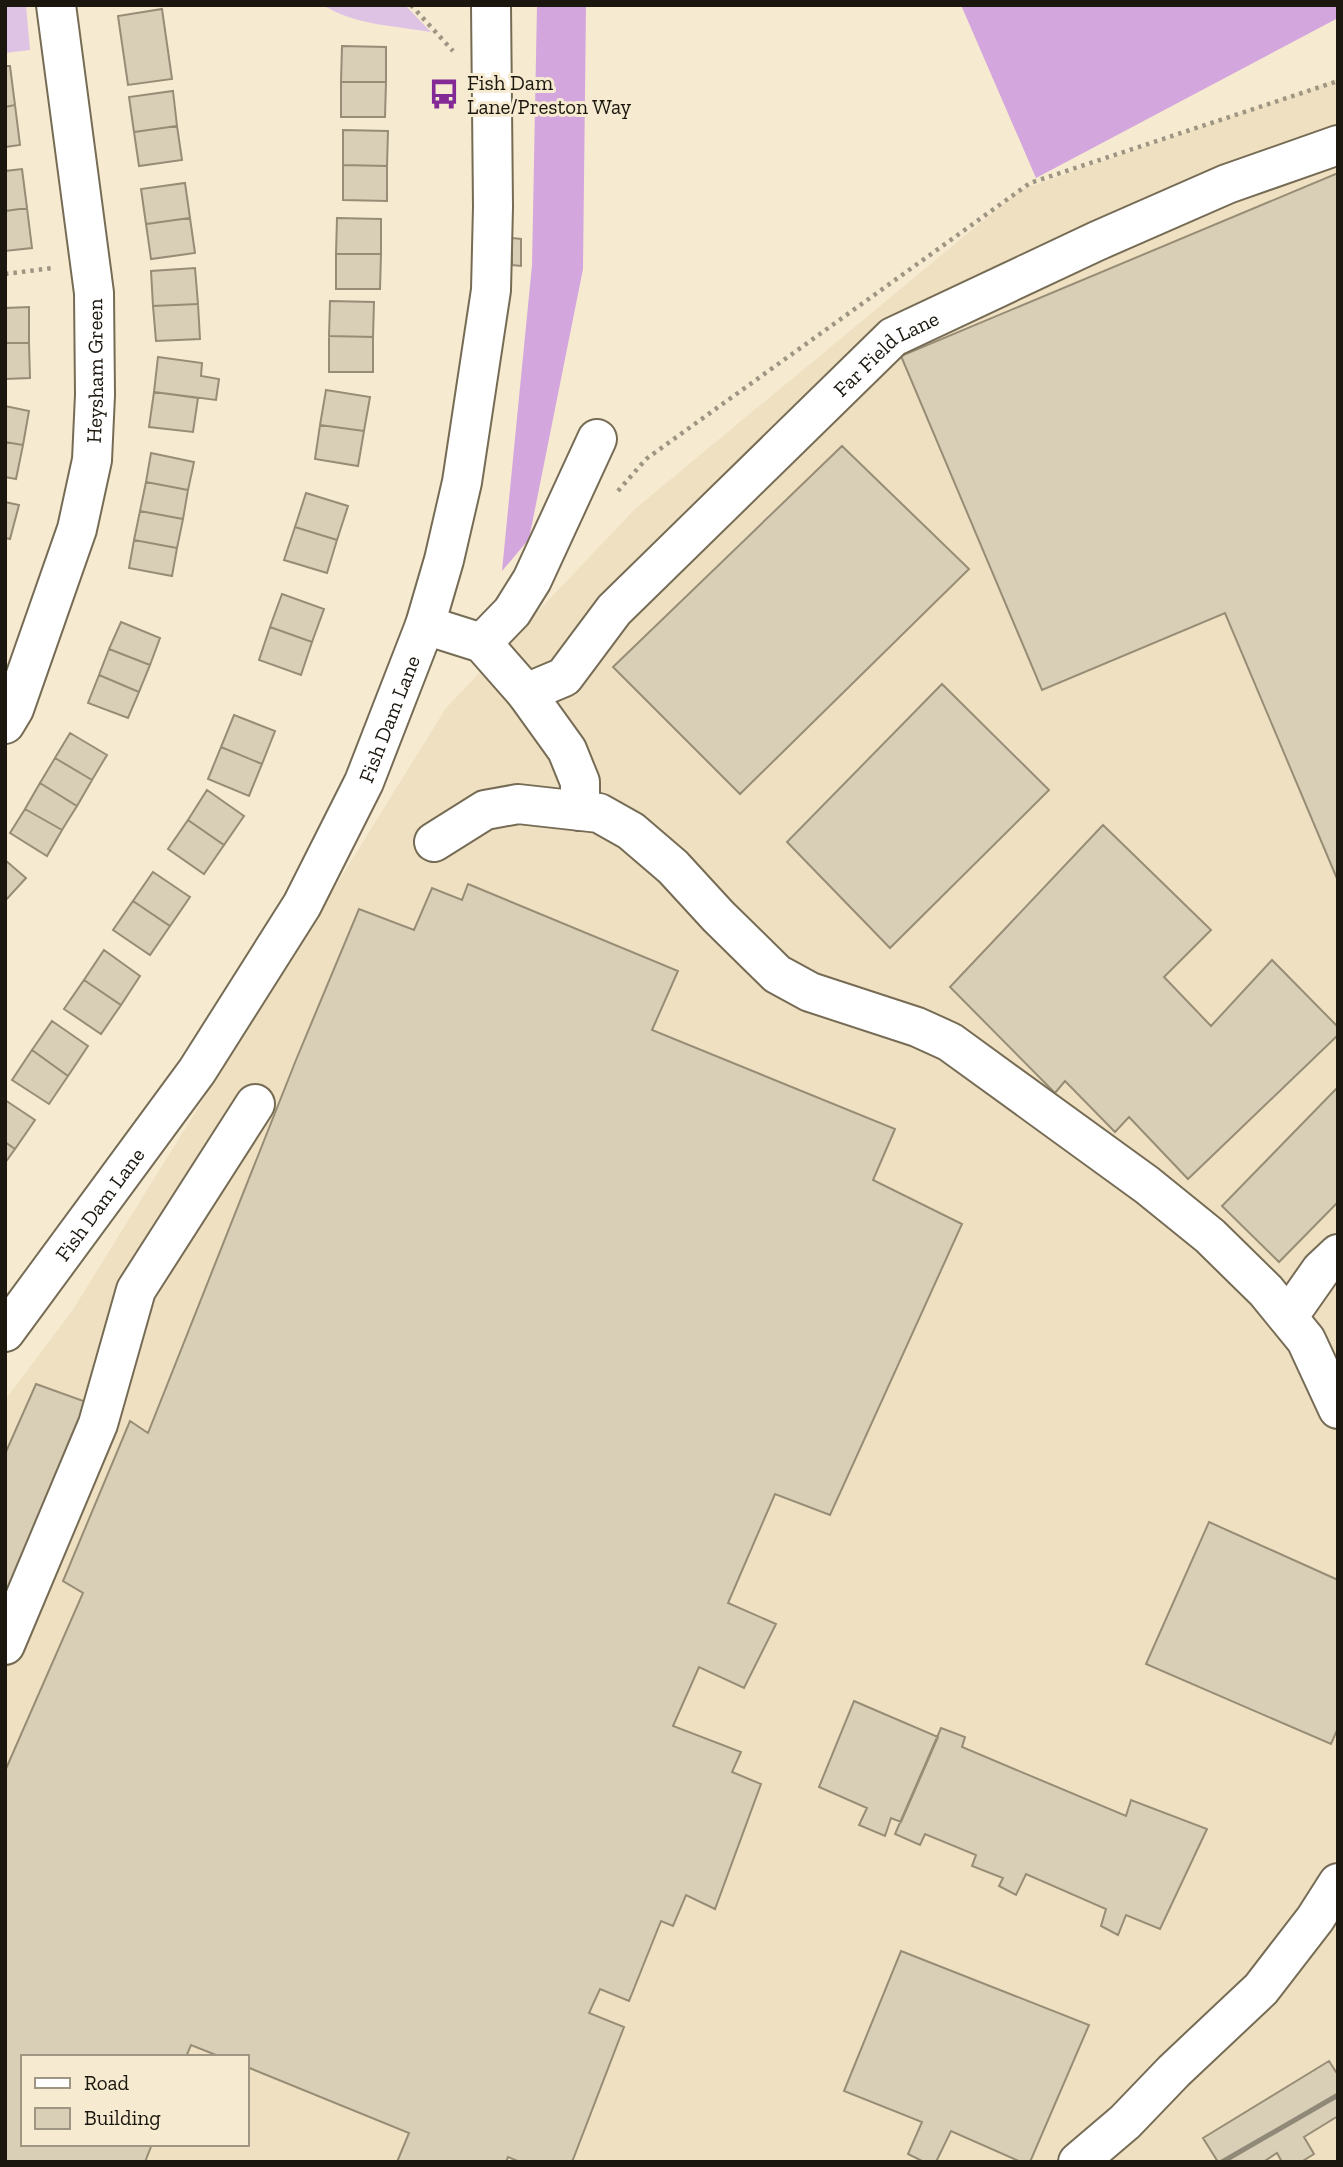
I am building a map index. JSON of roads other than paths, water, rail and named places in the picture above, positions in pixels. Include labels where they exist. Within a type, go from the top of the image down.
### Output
[{"type":"street","name":"Heysham Green","points":[[5,724],[15,709],[77,529],[92,460],[95,395],[94,293],[56,5]]},
{"type":"street","name":"Fish Dam Lane","points":[[5,1332],[197,1071],[302,905],[364,782],[425,625],[444,560],[462,482],[491,290],[491,5]]},
{"type":"street","name":"Far Field Lane","points":[[526,693],[564,677],[614,610],[893,337],[1097,241],[1227,184],[1338,145]]},
{"type":"street","points":[[482,643],[512,612],[532,580],[597,439]]},
{"type":"street","points":[[425,625],[482,643],[526,693],[567,750],[580,782],[580,811]]},
{"type":"street","points":[[434,842],[485,810],[518,804],[599,813],[631,831],[673,867],[777,974],[810,992],[918,1027],[950,1042],[1147,1185],[1210,1236],[1266,1291],[1306,1340],[1333,1389]]},
{"type":"street","points":[[5,1645],[98,1424],[136,1290],[255,1104]]},
{"type":"street","points":[[1288,1317],[1321,1270],[1338,1254]]},
{"type":"street","points":[[1078,2162],[1125,2122],[1174,2071],[1261,1989],[1315,1919],[1338,1883]]},
{"type":"railway","points":[[1222,2162],[1338,2095]]},
{"type":"place","name":"Fish Dam Lane/Preston Way","points":[[444,94]]}]
